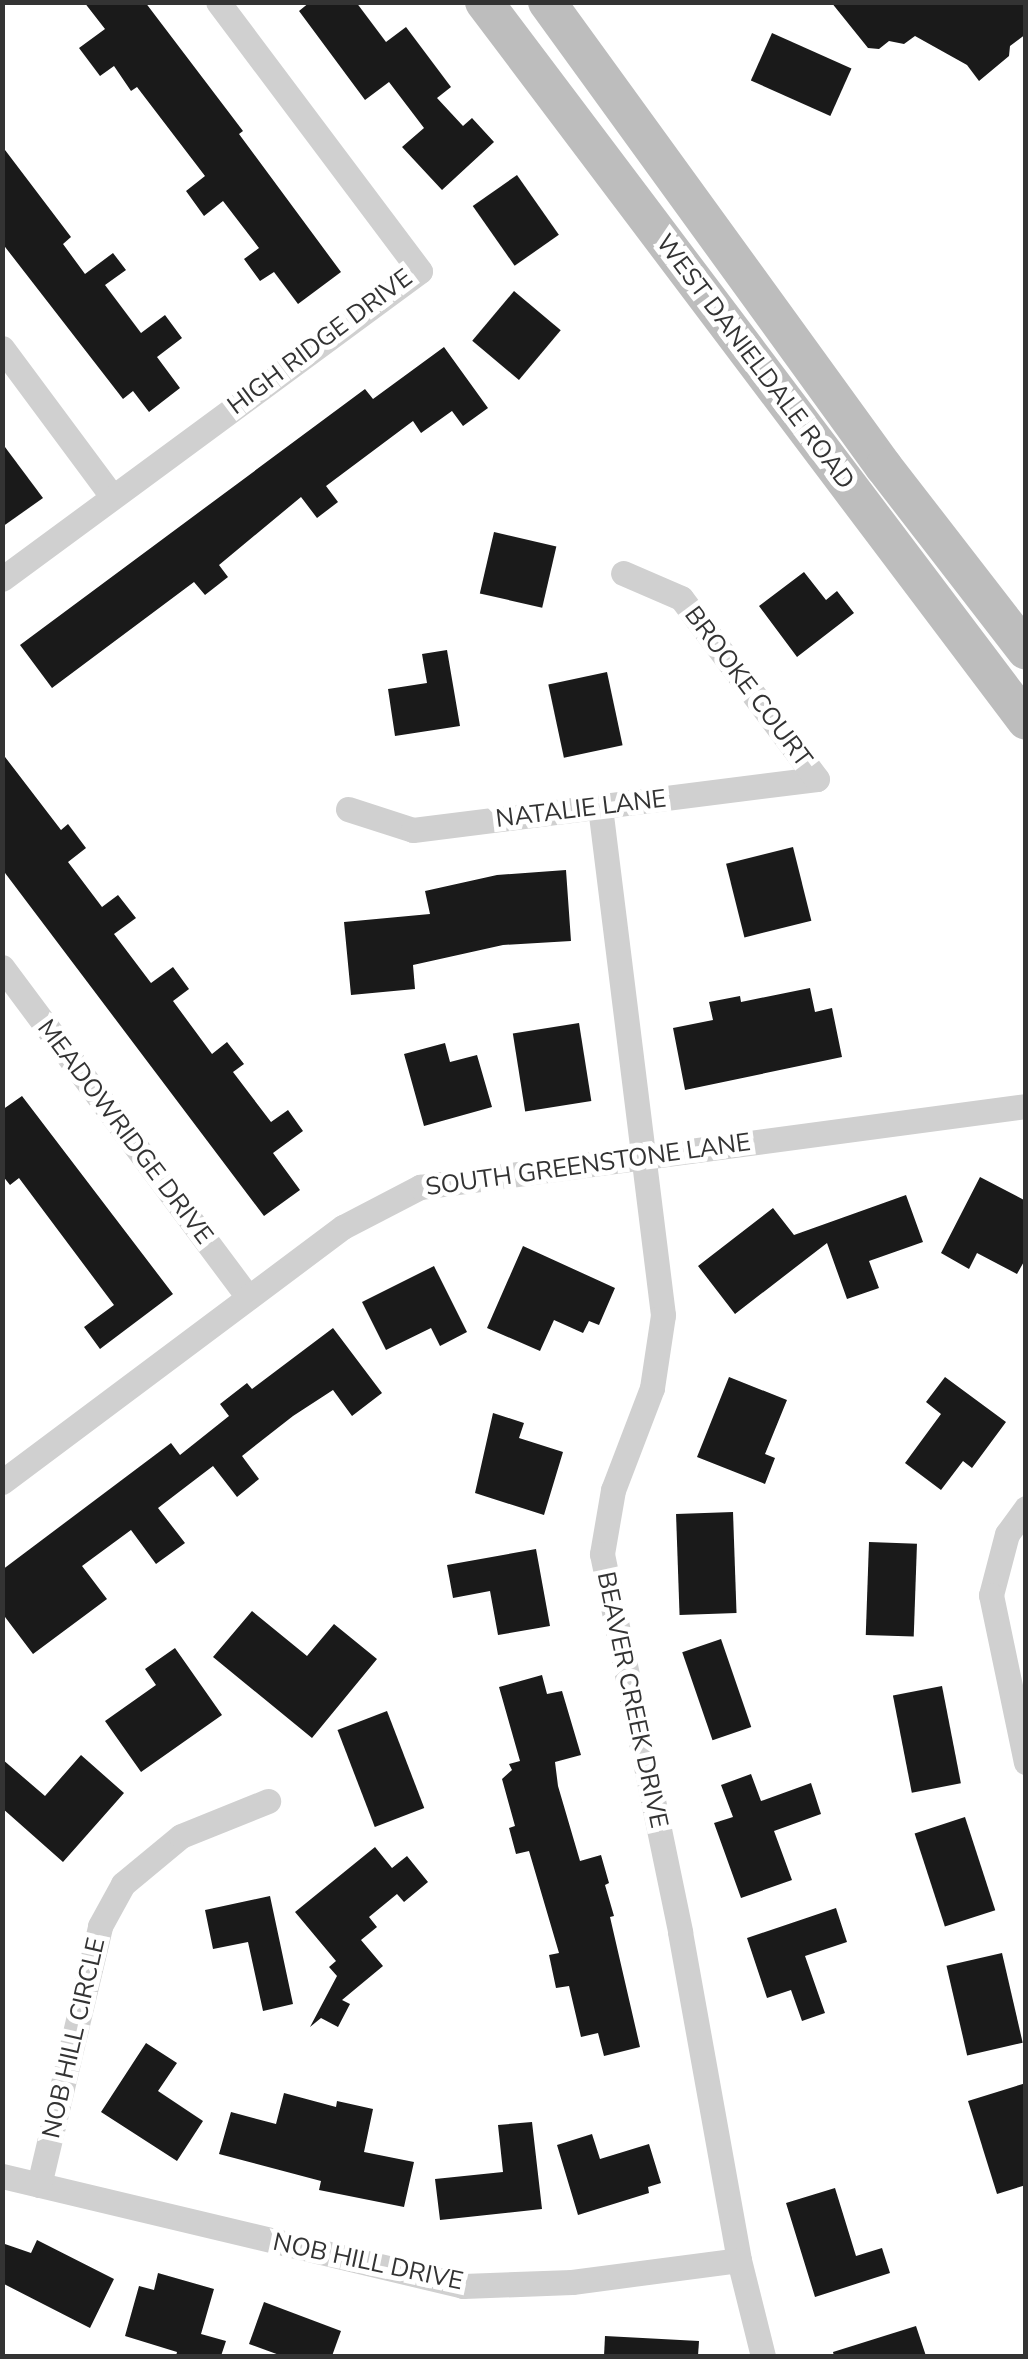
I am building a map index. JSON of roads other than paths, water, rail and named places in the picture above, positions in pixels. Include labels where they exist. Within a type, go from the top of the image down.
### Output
[{"type":"main road","name":"WEST DANIELDALE ROAD","points":[[484,2],[1026,721]]},
{"type":"main road","name":"WEST DANIELDALE ROAD","points":[[547,2],[1026,651]]},
{"type":"main road","points":[[572,119],[612,90]]},
{"type":"main road","points":[[749,355],[784,328]]},
{"type":"main road","points":[[936,603],[970,578]]},
{"type":"street","name":"HIGH RIDGE DRIVE","points":[[2,579],[420,271],[218,2]]},
{"type":"street","points":[[2,348],[112,496]]},
{"type":"street","name":"BROOKE COURT","points":[[623,573],[681,598],[817,779]]},
{"type":"street","name":"NATALIE LANE","points":[[348,809],[413,830],[817,779]]},
{"type":"street","name":"BEAVER CREEK DRIVE","points":[[600,807],[662,1316],[652,1388],[613,1490],[602,1554],[680,1932],[739,2260],[763,2356]]},
{"type":"street","name":"MEADOWRIDGE DRIVE","points":[[2,967],[248,1297]]},
{"type":"street","name":"SOUTH GREENSTONE LANE","points":[[2,1482],[343,1227],[420,1187],[1026,1106]]},
{"type":"street","points":[[1026,1508],[1008,1534],[992,1596],[1026,1762]]},
{"type":"street","name":"NOB HILL CIRCLE","points":[[39,2185],[100,1926],[123,1884],[180,1836],[268,1801]]},
{"type":"street","name":"NOB HILL DRIVE","points":[[2,2176],[463,2286],[572,2282],[739,2260]]}]
